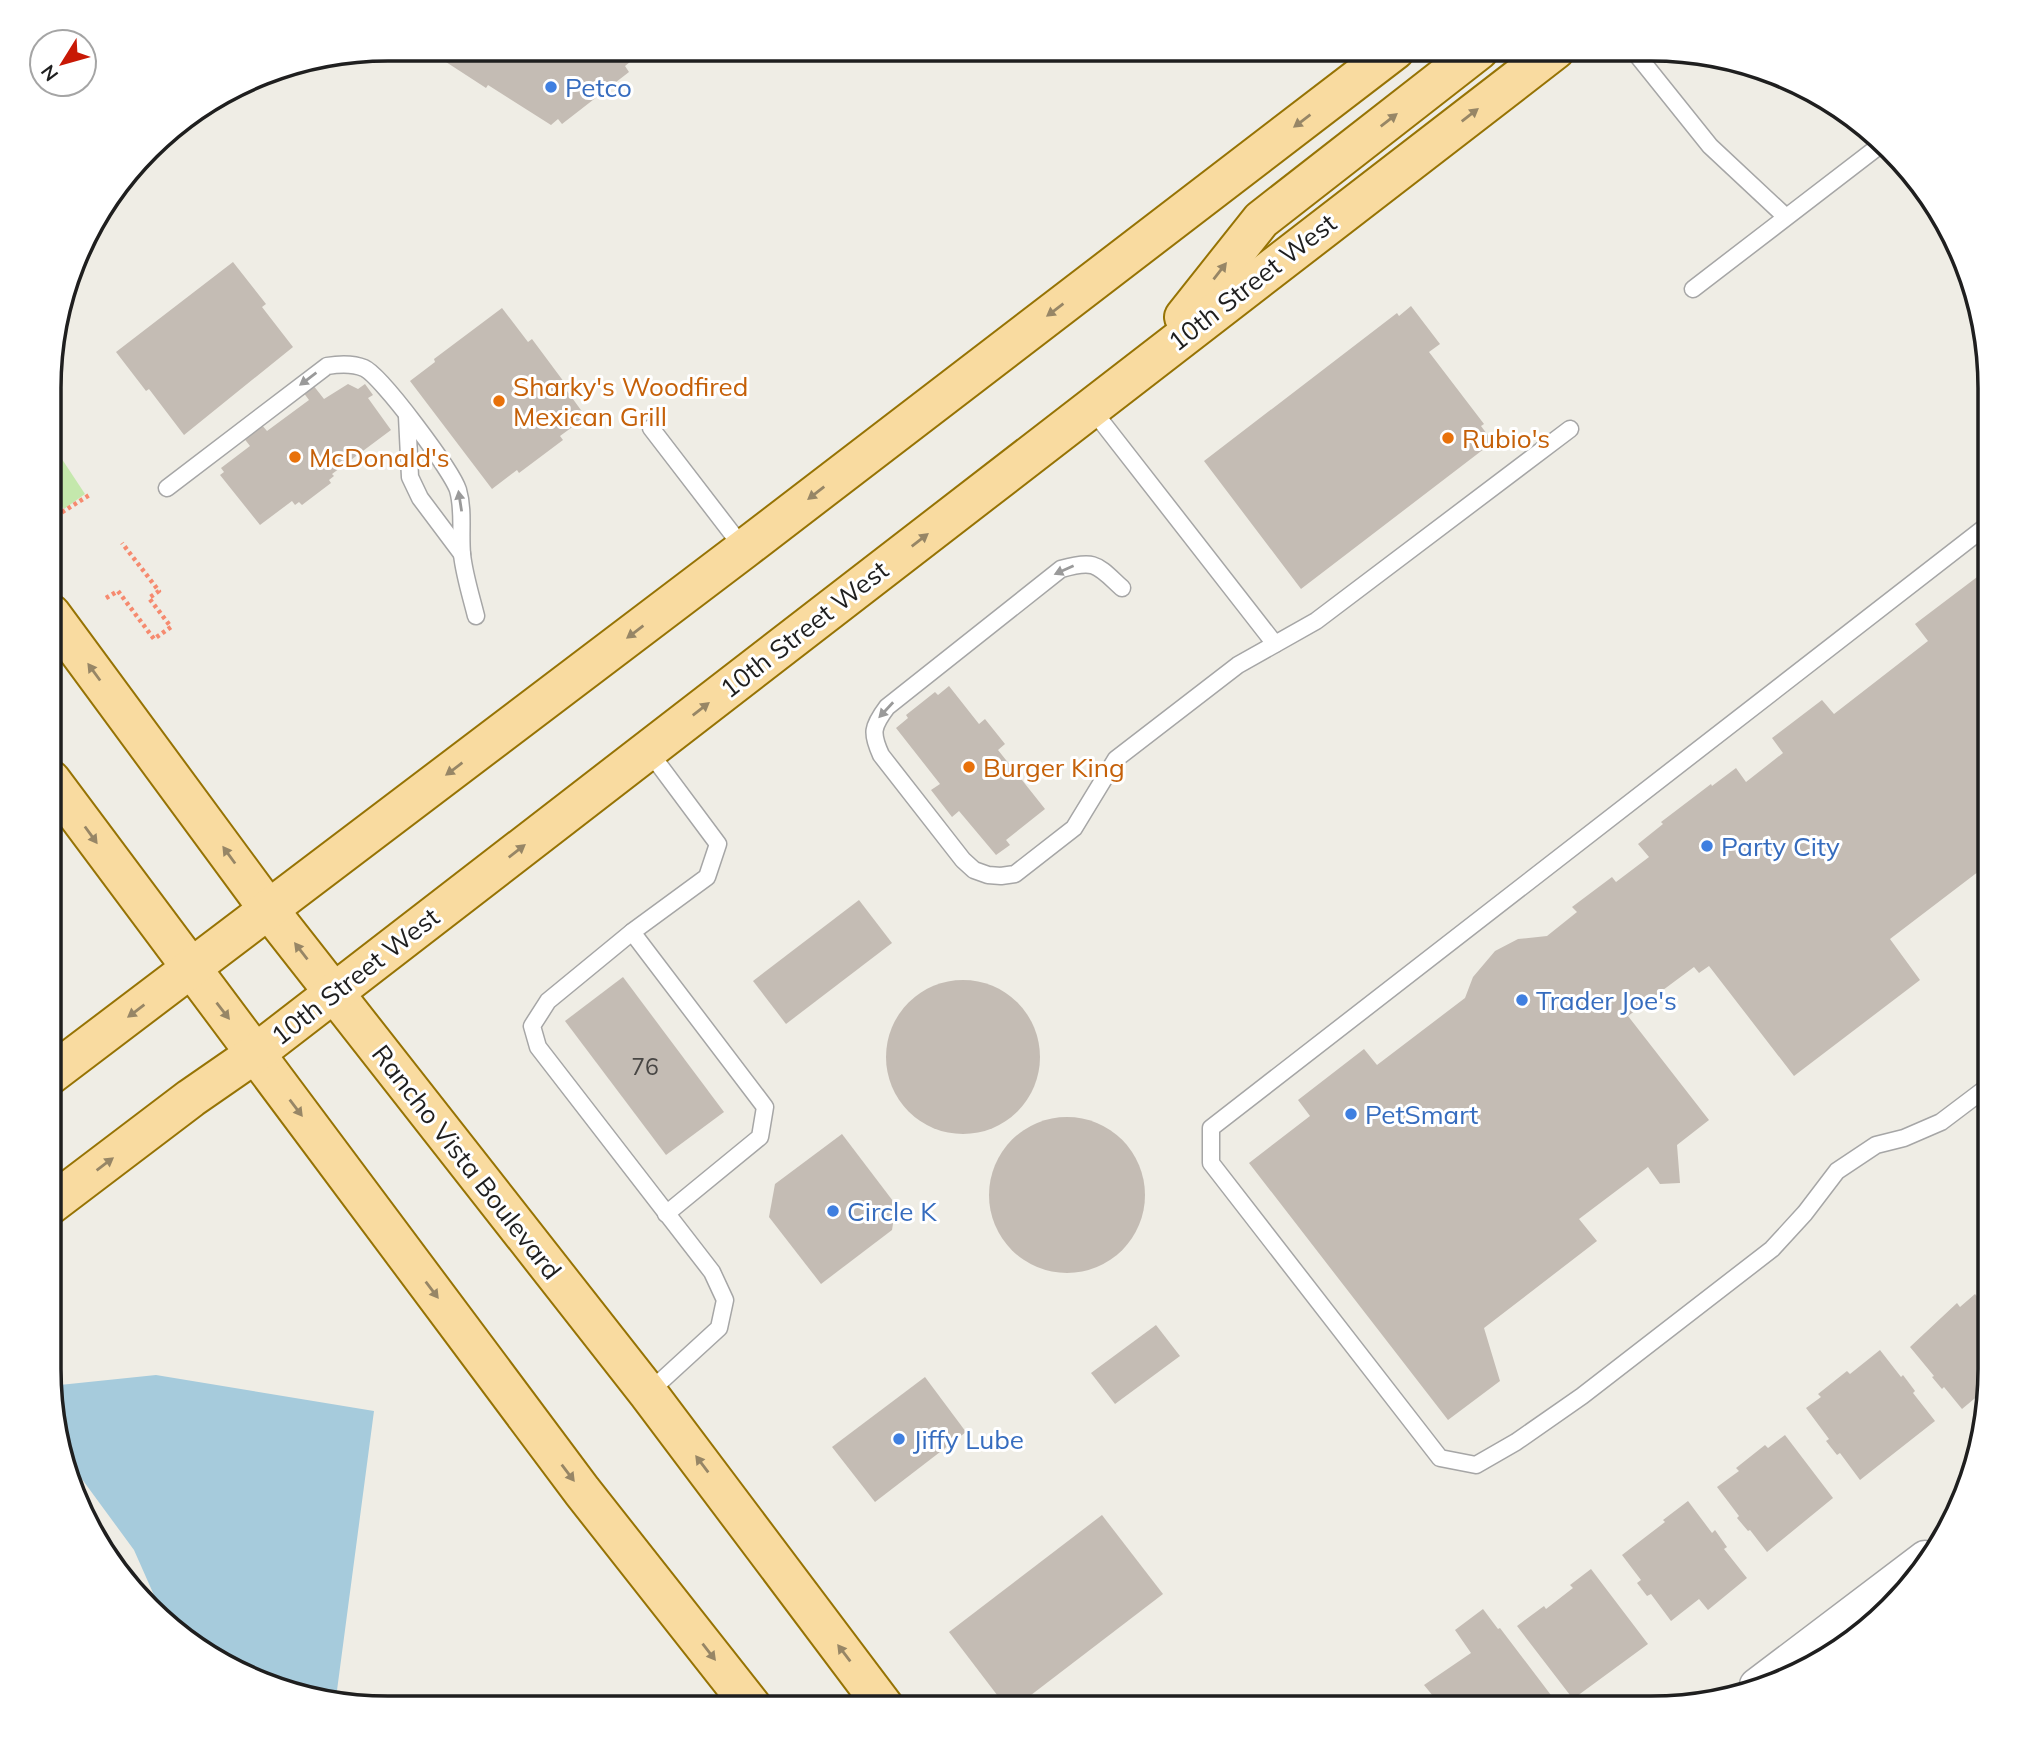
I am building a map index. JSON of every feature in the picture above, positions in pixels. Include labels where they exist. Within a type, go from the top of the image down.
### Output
[{"type":"main road","points":[[61,1067],[744,549],[1381,61]]},
{"type":"main road","points":[[1148,363],[1261,220],[1465,61]]},
{"type":"main road","name":"10th Street West","points":[[61,1197],[191,1098],[256,1053],[1541,61]]},
{"type":"main road","name":"Rancho Vista Boulevard","points":[[61,628],[269,910],[648,1393],[876,1696]]},
{"type":"main road","points":[[61,794],[582,1491],[744,1696]]},
{"type":"street","points":[[1773,1672],[1909,1569]]},
{"type":"lane","points":[[1642,61],[1710,146],[1786,217]]},
{"type":"lane","points":[[1693,289],[1874,150]]},
{"type":"lane","points":[[167,488],[327,366],[345,364],[366,368],[446,465],[457,487],[462,505],[462,554],[476,616]]},
{"type":"lane","points":[[1091,408],[1275,644]]},
{"type":"lane","points":[[407,416],[410,477],[420,498],[462,554]]},
{"type":"lane","points":[[651,428],[744,549]]},
{"type":"lane","points":[[1122,589],[1096,565],[1080,564],[1061,569],[887,707],[875,723],[874,738],[881,755],[962,860],[974,870],[988,875],[1015,874],[1074,828],[1116,759],[1238,665],[1316,621],[1570,429]]},
{"type":"lane","points":[[1978,533],[1211,1128],[1211,1163],[1440,1458],[1476,1465],[1516,1442],[1582,1396],[1772,1249],[1805,1213],[1837,1171],[1876,1145],[1904,1138],[1941,1122],[1978,1094]]},
{"type":"lane","points":[[648,750],[718,844],[707,877],[632,932],[548,1001],[532,1026],[538,1047],[712,1272],[725,1300],[719,1328],[648,1393]]},
{"type":"lane","points":[[632,932],[765,1107],[760,1137],[666,1214]]},
{"type":"path","points":[[61,513],[91,494]]},
{"type":"path","points":[[106,598],[118,592],[154,639],[171,627],[149,598],[159,591],[122,543]]},
{"type":"green space","points":[[61,458],[85,494],[64,509],[61,504]]},
{"type":"water","points":[[156,1375],[374,1411],[337,1691],[304,1685],[244,1662],[207,1641],[155,1598],[134,1550],[80,1476],[68,1433],[62,1385]]},
{"type":"building","name":"Petco","points":[[444,61],[631,61],[625,66],[629,72],[562,124],[558,119],[551,125],[488,85],[486,88]]},
{"type":"building","points":[[233,262],[266,304],[262,307],[293,347],[184,435],[116,352]]},
{"type":"building","points":[[1411,306],[1440,344],[1429,352],[1484,424],[1481,426],[1493,442],[1301,589],[1204,461],[1397,313],[1399,316]]},
{"type":"building","name":"Sharky's Woodfired Mexican Grill","points":[[502,308],[528,342],[532,339],[586,417],[560,436],[563,440],[519,473],[517,470],[492,489],[410,381],[435,362],[434,359]]},
{"type":"building","name":"McDonald's","points":[[348,384],[358,389],[365,384],[373,395],[368,398],[391,430],[332,474],[334,476],[329,480],[331,483],[302,505],[299,502],[295,505],[292,501],[260,525],[220,475],[224,472],[221,468],[250,446],[243,437],[261,424],[267,431],[309,400],[303,392],[313,385],[324,399]]},
{"type":"building","points":[[1978,576],[1978,872],[1890,939],[1920,980],[1794,1076],[1709,966],[1699,973],[1694,967],[1628,1016],[1709,1120],[1677,1145],[1680,1183],[1660,1184],[1648,1167],[1579,1219],[1597,1241],[1484,1328],[1500,1381],[1448,1420],[1249,1163],[1310,1116],[1298,1100],[1364,1049],[1377,1065],[1465,998],[1473,977],[1495,951],[1518,939],[1547,936],[1577,912],[1572,907],[1612,877],[1616,882],[1649,857],[1638,844],[1663,824],[1661,822],[1736,768],[1746,782],[1783,753],[1772,738],[1822,700],[1834,714],[1928,641],[1915,624]]},
{"type":"building","name":"Burger King","points":[[949,686],[979,724],[985,719],[1005,744],[998,750],[1045,809],[1006,840],[1010,845],[996,855],[959,811],[952,817],[931,790],[940,784],[896,728],[908,718],[906,715],[935,692],[938,695]]},
{"type":"building","points":[[859,900],[892,943],[786,1024],[753,981]]},
{"type":"building","points":[[623,977],[724,1112],[666,1155],[565,1021]]},
{"type":"building","points":[[963,980],[993,985],[1018,1002],[1035,1027],[1040,1057],[1035,1087],[1018,1112],[993,1129],[963,1134],[933,1129],[908,1112],[891,1087],[886,1057],[891,1027],[908,1002],[933,985]]},
{"type":"building","points":[[1067,1117],[1097,1123],[1122,1140],[1139,1165],[1145,1195],[1139,1225],[1122,1250],[1097,1267],[1067,1273],[1037,1267],[1012,1250],[995,1225],[989,1195],[995,1165],[1012,1140],[1037,1123]]},
{"type":"building","name":"Circle K","points":[[842,1134],[896,1205],[892,1230],[821,1284],[769,1217],[775,1184]]},
{"type":"building","points":[[1975,1294],[1978,1298],[1976,1397],[1962,1409],[1944,1387],[1942,1389],[1910,1347],[1957,1303],[1960,1307]]},
{"type":"building","points":[[1156,1325],[1180,1356],[1115,1404],[1091,1373]]},
{"type":"building","points":[[1880,1350],[1901,1377],[1903,1375],[1935,1421],[1860,1480],[1840,1453],[1837,1455],[1826,1441],[1829,1439],[1806,1408],[1821,1397],[1818,1394],[1847,1371],[1850,1374]]},
{"type":"building","name":"Jiffy Lube","points":[[925,1377],[966,1432],[875,1502],[832,1447]]},
{"type":"building","points":[[1785,1435],[1833,1498],[1767,1552],[1737,1518],[1739,1516],[1717,1487],[1739,1471],[1736,1468],[1765,1445],[1768,1448]]},
{"type":"building","points":[[1688,1501],[1712,1533],[1715,1530],[1727,1547],[1724,1549],[1747,1578],[1708,1610],[1699,1599],[1671,1621],[1651,1594],[1647,1596],[1637,1583],[1641,1580],[1622,1555]]},
{"type":"building","points":[[1102,1515],[1163,1594],[1030,1696],[998,1696],[949,1632]]},
{"type":"building","points":[[1591,1569],[1648,1644],[1577,1696],[1571,1696],[1517,1626],[1544,1606],[1546,1609],[1573,1588],[1570,1585]]},
{"type":"building","points":[[1483,1609],[1552,1696],[1433,1696],[1424,1685],[1471,1653],[1455,1630]]},
{"type":"place","name":"Petco","points":[[551,87]]},
{"type":"place","name":"Sharky's Woodfired Mexican Grill","points":[[499,401]]},
{"type":"place","name":"Rubio's","points":[[1448,438]]},
{"type":"place","name":"McDonald's","points":[[295,457]]},
{"type":"place","name":"Burger King","points":[[969,767]]},
{"type":"place","name":"Party City","points":[[1707,846]]},
{"type":"place","name":"Trader Joe's","points":[[1522,1000]]},
{"type":"place","name":"PetSmart","points":[[1351,1114]]},
{"type":"place","name":"Circle K","points":[[833,1211]]},
{"type":"place","name":"Jiffy Lube","points":[[899,1439]]}]
